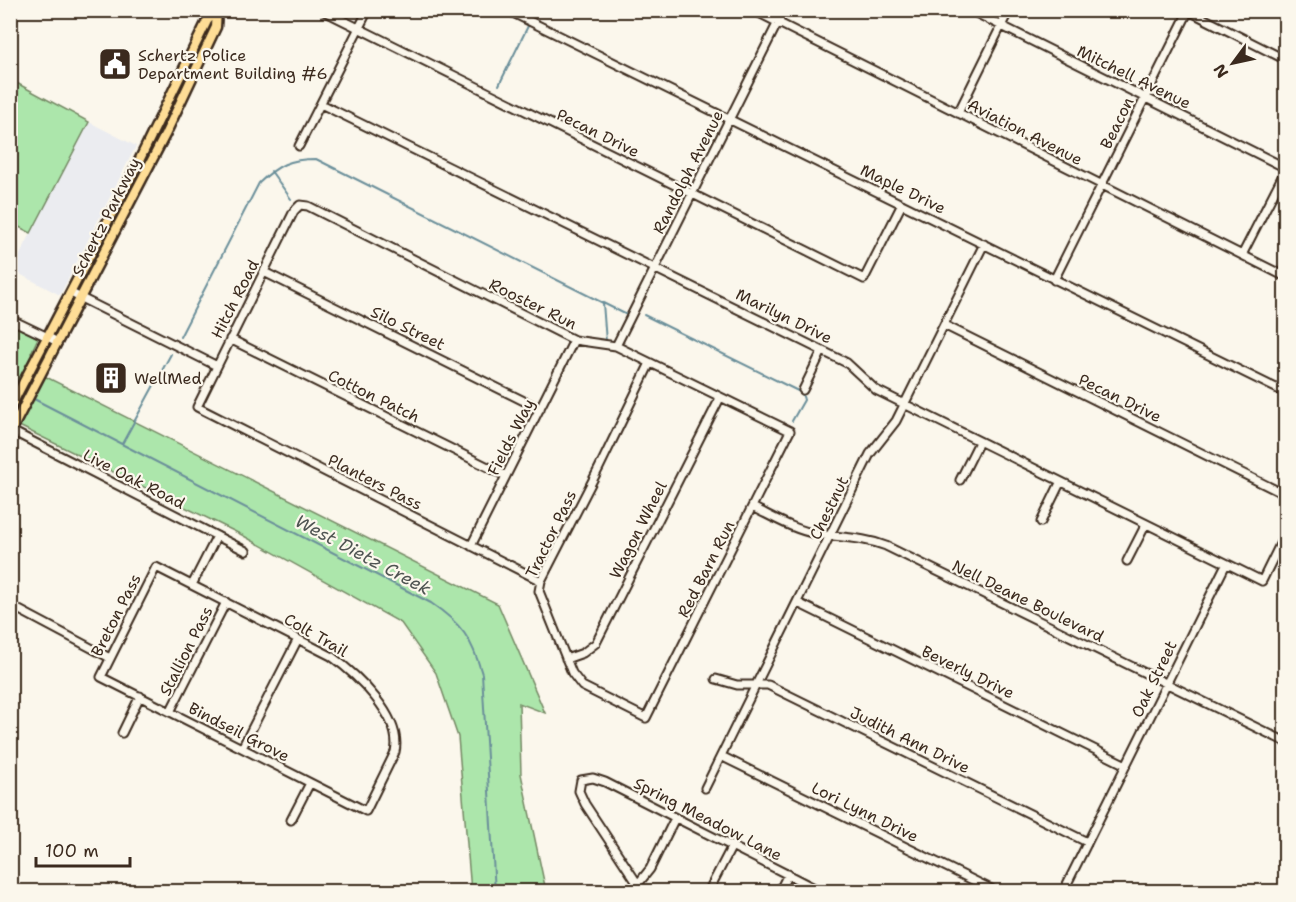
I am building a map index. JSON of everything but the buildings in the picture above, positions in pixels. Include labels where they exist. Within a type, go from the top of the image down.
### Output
[{"type":"main road","name":"Schertz Parkway","points":[[11,431],[81,298],[104,229],[207,21],[217,10]]},
{"type":"main road","name":"Schertz Parkway","points":[[10,408],[71,293],[114,234],[208,46],[216,27],[217,10]]},
{"type":"main road","points":[[198,40],[208,46]]},
{"type":"main road","points":[[183,69],[193,75]]},
{"type":"main road","points":[[155,129],[165,135]]},
{"type":"main road","points":[[135,169],[145,173]]},
{"type":"main road","points":[[104,229],[114,234]]},
{"type":"street","name":"Pecan Drive","points":[[322,10],[864,279],[902,204]]},
{"type":"street","points":[[299,146],[368,10]]},
{"type":"street","name":"Maple Drive","points":[[507,10],[1286,393]]},
{"type":"street","name":"Aviation Avenue","points":[[753,10],[1286,277]]},
{"type":"street","name":"Randolph Avenue","points":[[616,346],[784,10]]},
{"type":"street","name":"Mitchell Avenue","points":[[970,10],[1286,169]]},
{"type":"street","points":[[958,113],[1009,10]]},
{"type":"street","points":[[1188,11],[1286,60]]},
{"type":"street","name":"Beacon","points":[[1054,280],[1188,11]]},
{"type":"street","name":"Marilyn Drive","points":[[321,104],[847,363],[876,390],[1226,564]]},
{"type":"street","points":[[1242,255],[1286,169]]},
{"type":"street","name":"Hitch Road","points":[[197,407],[294,210],[300,205]]},
{"type":"street","name":"Rooster Run","points":[[300,205],[309,206],[574,340],[616,346],[790,431]]},
{"type":"street","name":"Chestnut","points":[[705,788],[870,454],[892,426],[904,404],[984,244]]},
{"type":"street","name":"Silo Street","points":[[264,272],[540,409]]},
{"type":"street","points":[[71,293],[217,366]]},
{"type":"street","points":[[10,319],[58,342]]},
{"type":"street","name":"Pecan Drive","points":[[944,325],[1286,495]]},
{"type":"street","name":"Cotton Patch","points":[[230,339],[506,476]]},
{"type":"street","name":"Fields Way","points":[[471,546],[574,340]]},
{"type":"street","points":[[803,390],[822,351]]},
{"type":"street","name":"Tractor Pass","points":[[646,718],[582,686],[572,674],[542,601],[540,580],[599,468],[650,363]]},
{"type":"street","name":"Wagon Wheel","points":[[566,659],[583,653],[596,643],[720,398]]},
{"type":"street","name":"Planters Pass","points":[[197,407],[540,580]]},
{"type":"street","name":"Live Oak Road","points":[[11,431],[246,551]]},
{"type":"street","name":"Red Barn Run","points":[[646,718],[790,431]]},
{"type":"street","points":[[960,480],[979,442]]},
{"type":"street","points":[[1041,522],[1060,483]]},
{"type":"street","name":"Nell Deane Boulevard","points":[[752,507],[796,528],[830,536],[871,540],[886,546],[1286,742]]},
{"type":"street","points":[[1126,561],[1146,524]]},
{"type":"street","points":[[1226,564],[1262,581],[1286,532]]},
{"type":"street","points":[[192,585],[217,536]]},
{"type":"street","name":"Oak Street","points":[[1063,891],[1226,564]]},
{"type":"street","name":"Colt Trail","points":[[156,567],[331,656],[356,676],[377,701],[394,730],[397,740],[395,752],[366,811]]},
{"type":"street","name":"Breton Pass","points":[[101,676],[156,567]]},
{"type":"street","name":"Stallion Pass","points":[[170,712],[226,602]]},
{"type":"street","name":"Beverly Drive","points":[[798,603],[1126,765]]},
{"type":"street","points":[[10,605],[110,658]]},
{"type":"street","points":[[242,748],[298,639]]},
{"type":"street","name":"Bindseil Grove","points":[[101,676],[366,811]]},
{"type":"street","name":"Judith Ann Drive","points":[[716,679],[737,685],[768,685],[1087,842]]},
{"type":"street","points":[[122,734],[140,696]]},
{"type":"street","name":"Lori Lynn Drive","points":[[721,756],[997,891]]},
{"type":"street","name":"Spring Meadow Lane","points":[[638,884],[585,804],[579,791],[580,780],[593,778],[605,782],[822,891]]},
{"type":"street","points":[[291,820],[310,783]]},
{"type":"street","points":[[643,891],[638,884],[650,869],[675,818]]},
{"type":"street","points":[[708,891],[732,846]]},
{"type":"street","points":[[779,891],[788,874]]},
{"type":"shaded area","points":[[89,122],[136,146],[60,295],[12,270]]},
{"type":"green space","points":[[11,80],[89,122],[31,233],[11,223]]},
{"type":"green space","points":[[10,324],[38,338],[31,353],[46,377],[498,604],[545,713],[519,703],[521,774],[546,891],[471,891],[458,737],[436,673],[401,623],[242,535],[11,422]]},
{"type":"waterway","points":[[533,17],[536,10]]},
{"type":"waterway","points":[[499,85],[528,26]]},
{"type":"waterway","points":[[180,337],[259,183],[284,164],[307,159],[316,159],[625,314]]},
{"type":"waterway","points":[[271,171],[291,199]]},
{"type":"waterway","points":[[603,303],[606,342]]},
{"type":"waterway","points":[[644,315],[802,393],[804,400],[792,421]]},
{"type":"waterway","points":[[122,444],[171,354]]},
{"type":"waterway","name":"West Dietz Creek","points":[[32,398],[431,603],[458,625],[470,642],[482,674],[495,892]]},
{"type":"place","name":"Schertz Police Department Building #6","points":[[115,64]]},
{"type":"place","name":"WellMed","points":[[111,378]]}]
